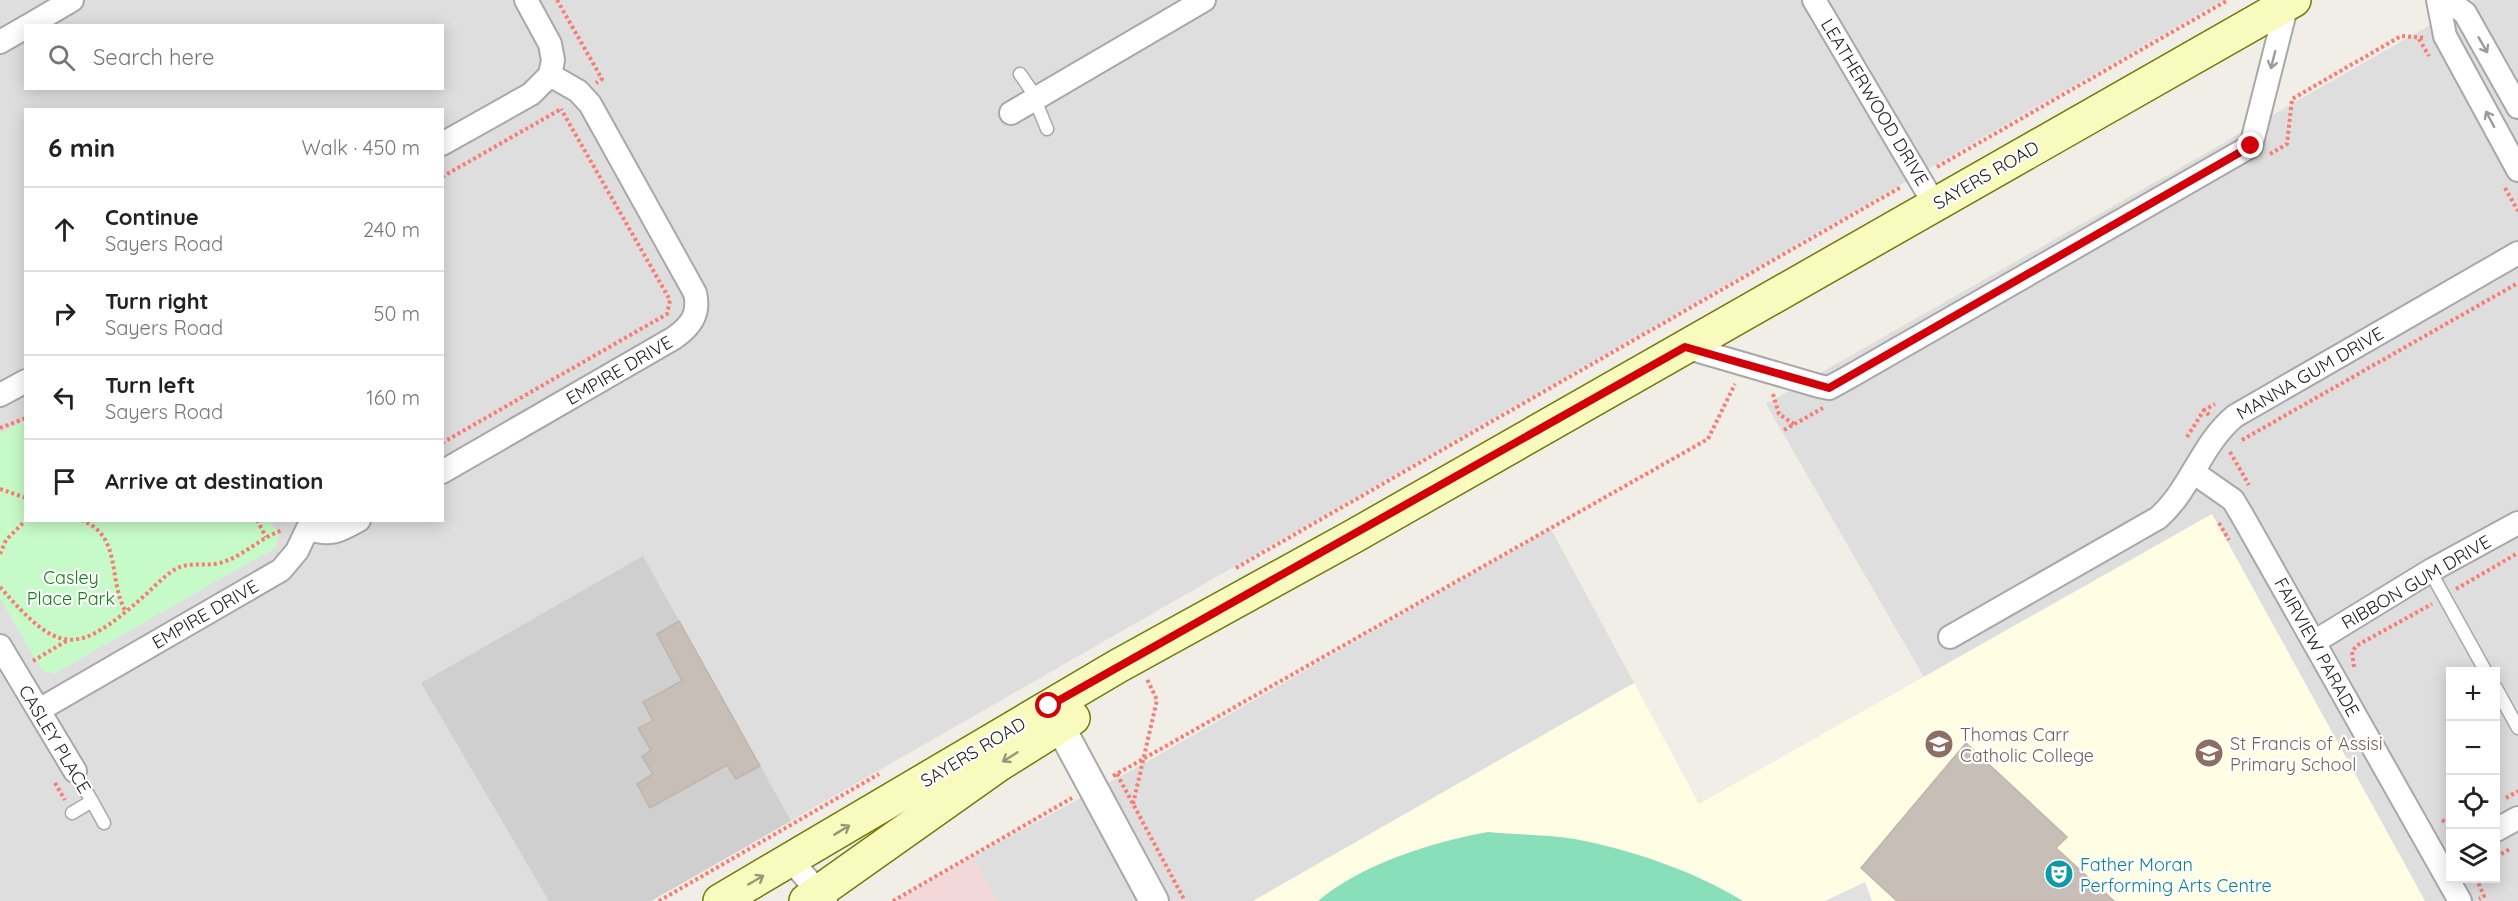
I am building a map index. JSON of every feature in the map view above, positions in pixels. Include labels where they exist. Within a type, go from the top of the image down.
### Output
[{"type":"main road","name":"SAYERS ROAD","points":[[814,899],[998,765],[1054,716],[1198,620],[1354,536],[1685,347],[1927,191],[2290,2]]},
{"type":"main road","name":"SAYERS ROAD","points":[[720,901],[1054,716],[1145,675],[1354,536]]},
{"type":"street","points":[[30,24],[72,0]]},
{"type":"street","points":[[444,143],[531,94],[550,75],[553,60],[550,44],[526,0]]},
{"type":"street","points":[[1011,113],[1204,0]]},
{"type":"street","name":"LEATHERWOOD DRIVE","points":[[1814,0],[1927,191]]},
{"type":"street","points":[[2438,0],[2445,36],[2518,170]]},
{"type":"street","points":[[2447,0],[2465,13],[2518,107]]},
{"type":"street","name":"SAYERS ROAD","points":[[1685,347],[1829,388],[1849,377],[2251,146],[2290,2]]},
{"type":"street","points":[[0,42],[24,28]]},
{"type":"street","name":"EMPIRE DRIVE","points":[[444,471],[674,338],[691,324],[696,312],[695,293],[590,104],[578,91],[550,75]]},
{"type":"street","name":"MANNA GUM DRIVE","points":[[1950,637],[2158,518],[2172,506],[2211,440],[2235,416],[2518,253]]},
{"type":"street","points":[[0,395],[24,382]]},
{"type":"street","name":"FAIRVIEW PARADE","points":[[2193,472],[2233,500],[2314,642],[2445,860],[2460,901]]},
{"type":"street","points":[[302,524],[322,532],[338,532],[356,522]]},
{"type":"street","name":"RIBBON GUM DRIVE","points":[[2314,642],[2430,571],[2518,523]]},
{"type":"street","name":"EMPIRE DRIVE","points":[[39,710],[281,570],[297,551],[302,524]]},
{"type":"street","name":"CASLEY PLACE","points":[[0,646],[75,771]]},
{"type":"street","points":[[1054,716],[1105,780],[1154,901]]},
{"type":"street","points":[[2498,829],[2518,818]]},
{"type":"street","points":[[791,860],[814,899]]},
{"type":"lane","points":[[1020,74],[1036,100],[1047,129]]},
{"type":"lane","points":[[2430,571],[2483,667]]},
{"type":"lane","points":[[2500,695],[2518,728]]},
{"type":"lane","name":"CASLEY PLACE","points":[[75,771],[104,823]]},
{"type":"lane","name":"CASLEY PLACE","points":[[72,813],[92,801]]},
{"type":"path","points":[[1229,572],[1927,191],[2228,0]]},
{"type":"path","points":[[444,442],[667,314],[670,300],[561,109]]},
{"type":"path","points":[[2212,484],[2235,445],[2518,283]]},
{"type":"path","points":[[893,901],[1708,439],[1735,383],[1745,386]]},
{"type":"path","points":[[1763,391],[1773,394],[1779,414],[1794,424]]},
{"type":"path","points":[[2184,443],[2204,410]]},
{"type":"path","points":[[0,428],[24,419]]},
{"type":"path","points":[[2230,451],[2253,492]]},
{"type":"path","points":[[0,489],[24,497]]},
{"type":"path","points":[[2217,518],[2234,549]]},
{"type":"path","points":[[0,554],[6,540],[24,522]]},
{"type":"path","points":[[85,522],[101,531],[110,549],[117,597],[126,612]]},
{"type":"path","points":[[258,522],[266,537]]},
{"type":"path","points":[[0,587],[27,617],[51,635],[68,640],[86,639],[107,628],[177,568],[194,564],[213,565],[227,561],[266,537],[302,524]]},
{"type":"path","points":[[2354,669],[2352,652],[2356,646],[2518,553]]},
{"type":"path","points":[[1133,804],[1157,700],[1145,675]]},
{"type":"path","points":[[659,901],[887,769]]},
{"type":"path","points":[[1105,780],[1133,804],[1185,901]]},
{"type":"path","points":[[2484,896],[2487,901]]},
{"type":"shaded area","points":[[0,0],[2223,0],[651,901],[0,901]]},
{"type":"shaded area","points":[[2474,0],[2518,0],[2518,901],[2425,901],[2212,514],[1925,679],[1766,404]]},
{"type":"shaded area","points":[[2212,514],[2425,901],[1253,901],[1634,683],[1699,804]]},
{"type":"shaded area","points":[[1551,529],[1634,683],[1253,901],[997,901],[973,857],[1150,760]]},
{"type":"shaded area","points":[[643,556],[791,821],[651,901],[549,901],[421,683]]},
{"type":"shaded area","points":[[973,857],[997,901],[897,901]]},
{"type":"shaded area","points":[[1865,882],[1872,901],[1825,901]]},
{"type":"green space","name":"Casley Place Park","points":[[24,421],[24,522],[272,522],[279,535],[275,548],[54,674],[42,671],[0,598],[0,434]]},
{"type":"green space","points":[[1488,832],[1564,837],[1618,849],[1683,871],[1743,901],[1318,901],[1355,876],[1398,856],[1466,836]]},
{"type":"building","points":[[679,621],[760,766],[736,779],[727,765],[650,808],[637,784],[653,774],[642,757],[651,750],[638,728],[653,721],[643,702],[682,681],[657,634]]},
{"type":"building","points":[[1966,743],[2067,837],[2056,848],[2114,901],[1897,901],[1861,868]]},
{"type":"place","name":"Thomas Carr Catholic College","points":[[1939,744]]},
{"type":"place","name":"St Francis of Assisi Primary School","points":[[2209,753]]},
{"type":"place","name":"Father Moran Performing Arts Centre","points":[[2059,874]]},
{"type":"route","points":[[1049,706],[1198,620],[1354,536],[1685,347],[1829,388],[2251,146]]}]
